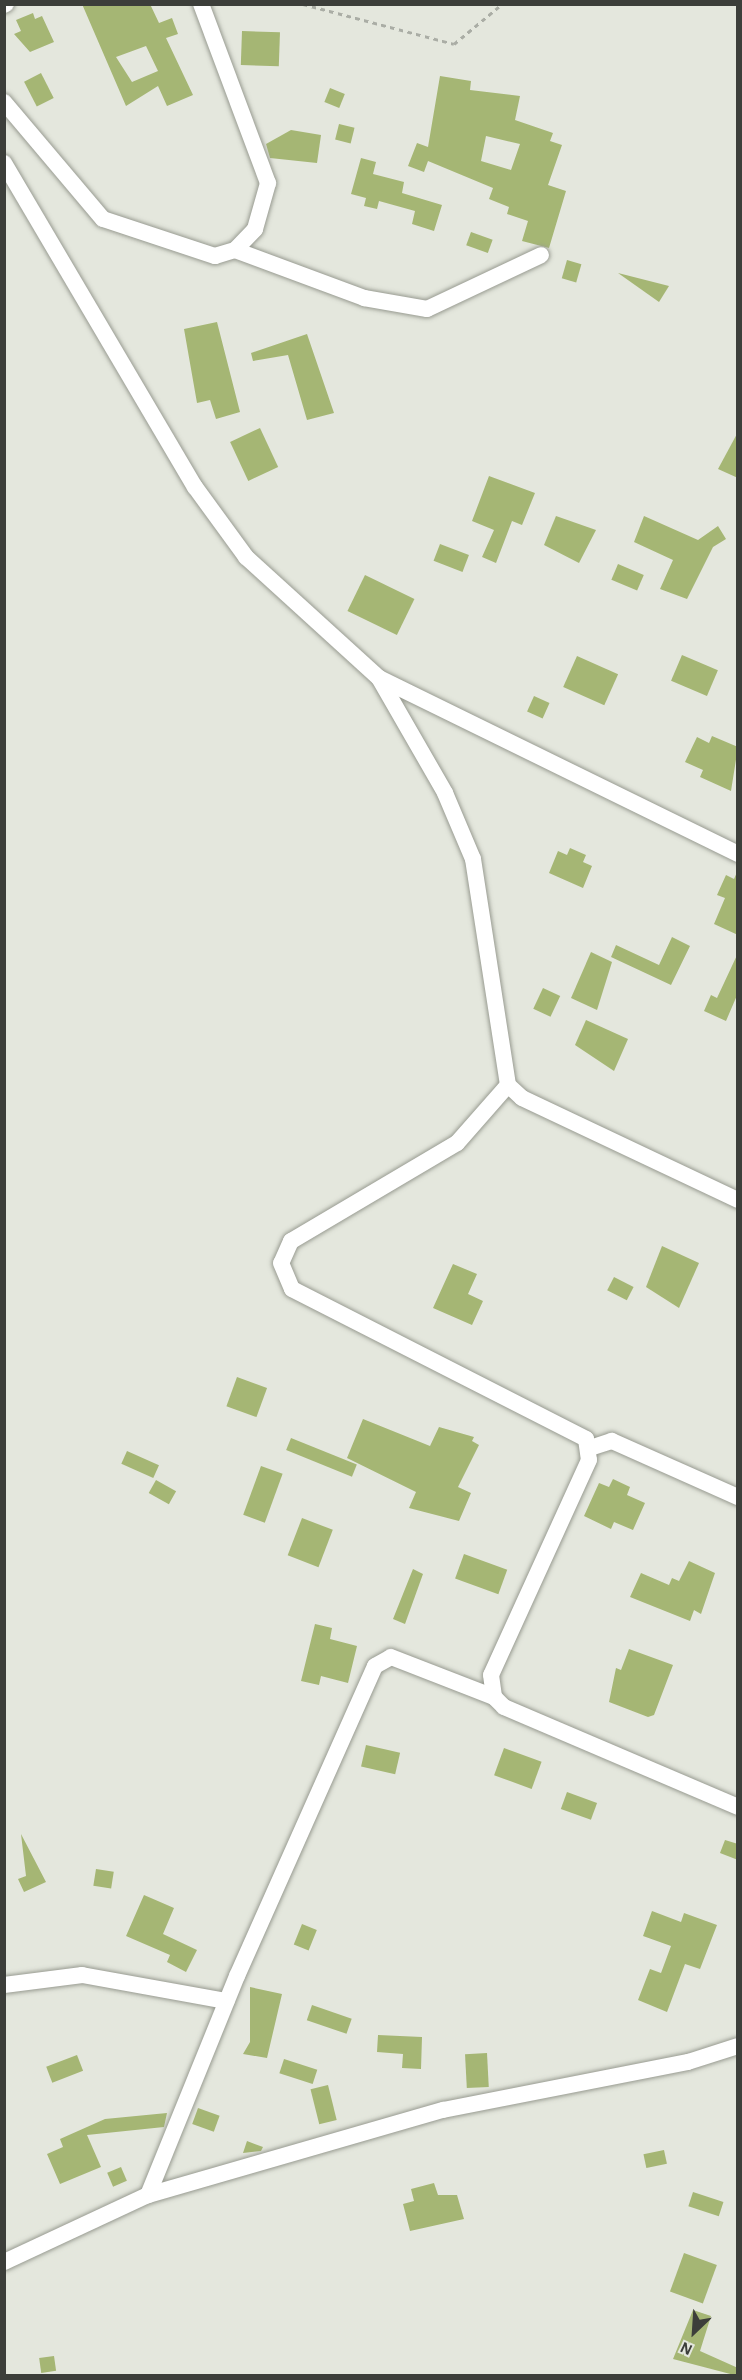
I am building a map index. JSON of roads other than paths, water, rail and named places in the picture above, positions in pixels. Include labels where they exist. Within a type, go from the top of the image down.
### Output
[{"type":"street","points":[[4,102],[103,219],[215,256],[235,250],[255,229],[268,183],[201,4]]},
{"type":"street","points":[[4,163],[226,533],[379,678],[445,793],[473,860],[508,1085],[522,1098],[738,1200]]},
{"type":"street","points":[[235,250],[364,298],[427,309],[541,255]]},
{"type":"street","points":[[379,678],[738,854]]},
{"type":"street","points":[[494,1697],[491,1675],[589,1460],[590,1448],[586,1439],[292,1289],[281,1263],[291,1241],[457,1143],[508,1085]]},
{"type":"street","points":[[590,1448],[612,1441],[738,1497]]},
{"type":"street","points":[[148,2195],[226,2001],[375,1666],[391,1656],[494,1697],[504,1707],[738,1807]]},
{"type":"street","points":[[4,1985],[82,1975],[226,2001]]},
{"type":"street","points":[[4,2262],[148,2195],[443,2110],[688,2062],[738,2046]]}]
